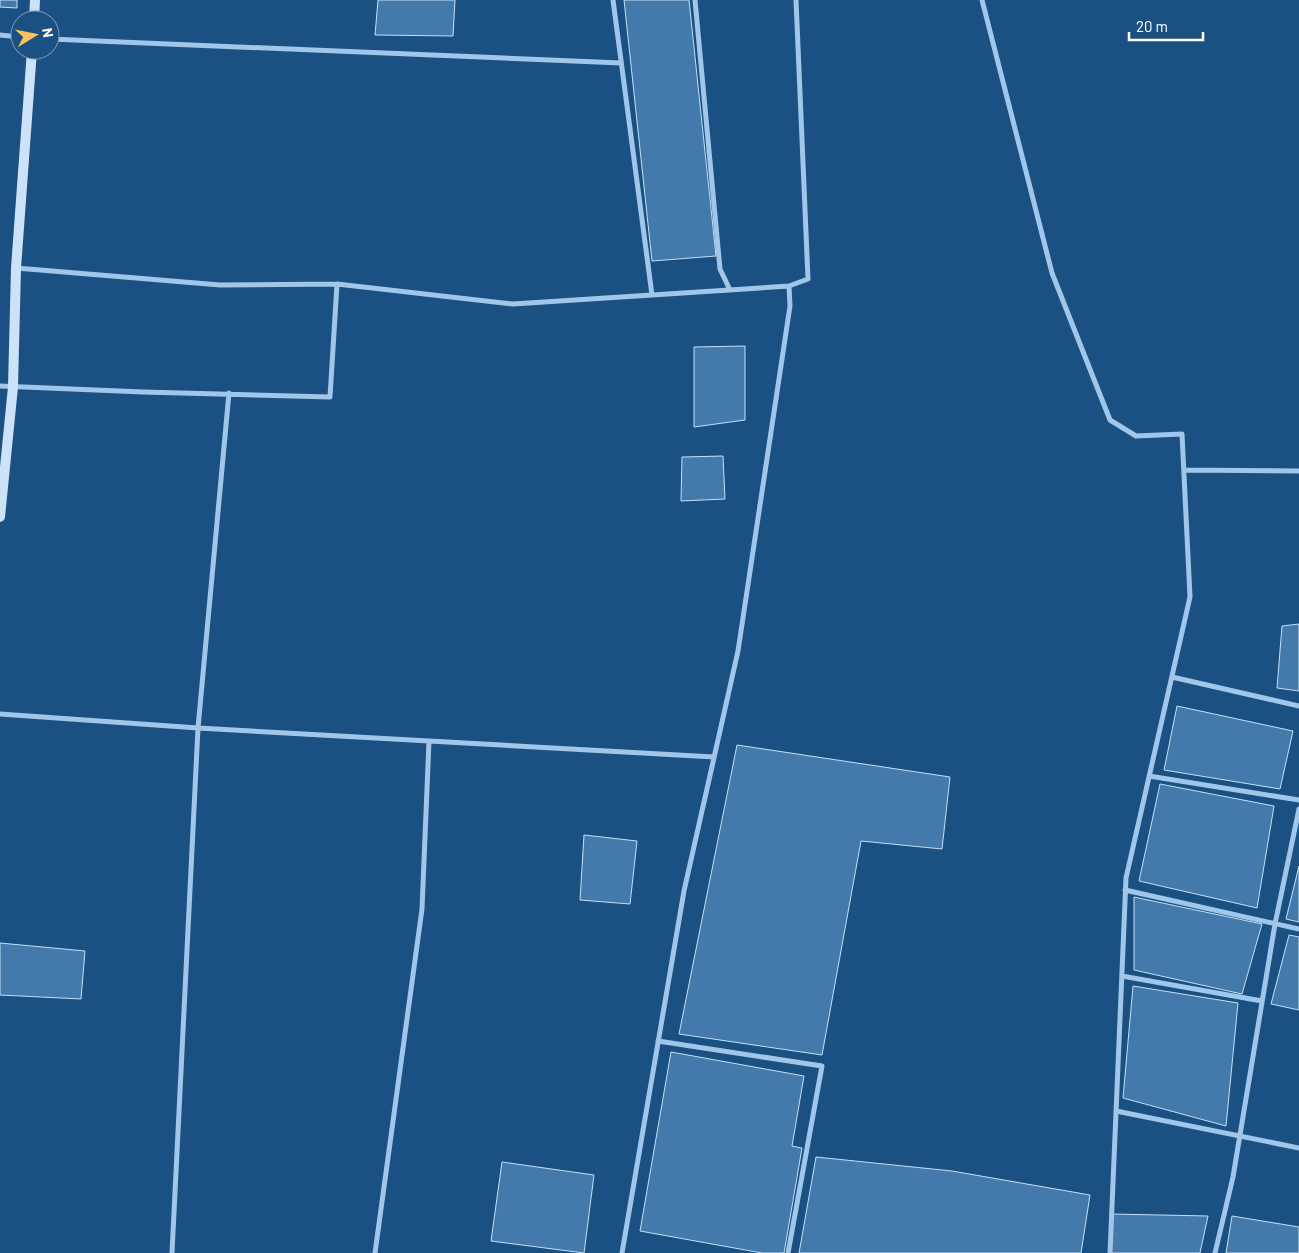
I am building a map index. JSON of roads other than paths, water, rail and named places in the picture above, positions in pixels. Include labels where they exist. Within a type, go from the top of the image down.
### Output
[{"type":"street","points":[[613,0],[652,295]]},
{"type":"street","points":[[695,0],[720,269],[730,290]]},
{"type":"street","points":[[16,268],[220,285],[337,284],[513,304],[789,286],[808,279],[796,0]]},
{"type":"street","points":[[982,0],[1052,272],[1110,420],[1136,436],[1182,434],[1190,597],[1126,878],[1110,1253]]},
{"type":"street","points":[[60,39],[621,63]]},
{"type":"street","points":[[0,517],[13,387],[16,268],[31,60]]},
{"type":"street","points":[[0,386],[330,397],[337,284]]},
{"type":"street","points":[[622,1253],[684,891],[738,651],[790,306],[789,286]]},
{"type":"street","points":[[172,1253],[198,728],[228,394]]},
{"type":"street","points":[[1184,470],[1299,471]]},
{"type":"street","points":[[1172,677],[1299,706]]},
{"type":"street","points":[[0,714],[198,728],[714,757]]},
{"type":"street","points":[[375,1253],[422,909],[429,741]]},
{"type":"street","points":[[1149,776],[1299,800]]},
{"type":"street","points":[[1215,1253],[1233,1177],[1275,924],[1299,813]]},
{"type":"street","points":[[1125,890],[1299,930]]},
{"type":"street","points":[[1122,976],[1262,1001]]},
{"type":"street","points":[[658,1041],[822,1066],[788,1253]]},
{"type":"street","points":[[1116,1111],[1299,1148]]}]
